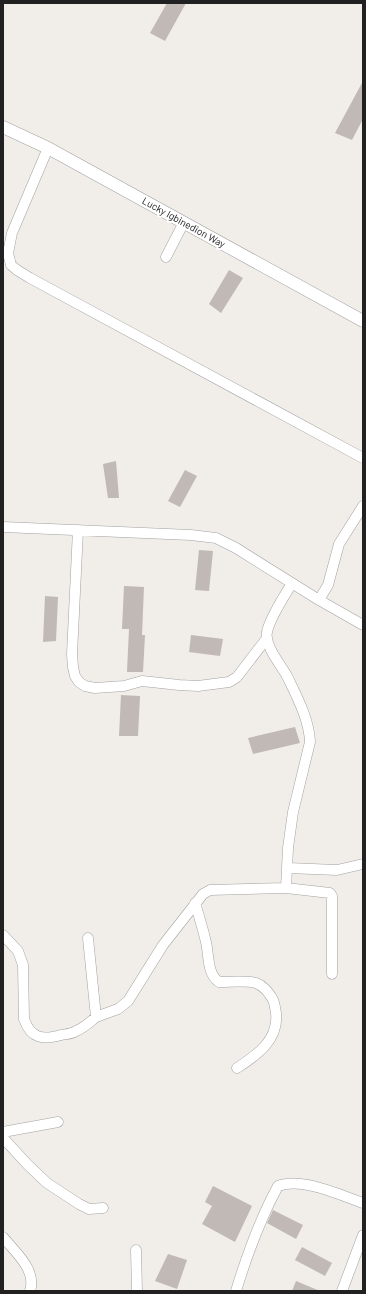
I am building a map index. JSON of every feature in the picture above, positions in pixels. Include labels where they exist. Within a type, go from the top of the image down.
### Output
[{"type":"street","name":"Lucky Igbinedion Way","points":[[3,127],[48,148],[363,321]]},
{"type":"street","points":[[48,148],[12,233],[8,252],[11,265],[30,278],[363,458]]},
{"type":"street","points":[[166,257],[184,222]]},
{"type":"street","points":[[319,600],[328,584],[339,544],[363,506]]},
{"type":"street","points":[[3,527],[191,535],[216,538],[236,548],[319,600],[363,625]]},
{"type":"street","points":[[78,530],[72,654],[75,676],[79,682],[85,686],[102,688],[124,686],[142,681],[198,686],[229,682],[237,677],[267,638]]},
{"type":"street","points":[[286,888],[288,848],[293,812],[310,742],[310,730],[305,715],[286,675],[271,651],[266,634],[270,623],[292,583]]},
{"type":"street","points":[[288,868],[337,870],[363,864]]},
{"type":"street","points":[[3,935],[18,951],[23,965],[24,1019],[27,1027],[31,1032],[43,1038],[75,1032],[96,1017],[118,1009],[128,1001],[163,945],[202,894],[210,890],[286,888],[330,893],[332,896],[332,974]]},
{"type":"street","points":[[195,903],[206,943],[209,964],[215,979],[219,982],[256,983],[266,989],[274,1002],[276,1017],[274,1031],[269,1041],[255,1057],[237,1068]]},
{"type":"street","points":[[88,938],[96,1017]]},
{"type":"street","points":[[3,1132],[58,1122]]},
{"type":"street","points":[[3,1138],[28,1165],[48,1183],[89,1209],[103,1208]]},
{"type":"street","points":[[236,1291],[247,1257],[278,1186],[286,1183],[309,1185],[363,1203]]},
{"type":"street","points":[[342,1291],[363,1235]]},
{"type":"street","points":[[3,1237],[30,1272],[32,1280],[30,1291]]},
{"type":"street","points":[[136,1250],[137,1291]]},
{"type":"building","points":[[167,3],[186,3],[165,41],[150,33]]},
{"type":"building","points":[[363,81],[363,119],[352,140],[335,133]]},
{"type":"building","points":[[229,270],[243,278],[221,313],[209,304]]},
{"type":"building","points":[[116,461],[119,498],[108,498],[103,464]]},
{"type":"building","points":[[185,470],[197,476],[180,507],[168,501]]},
{"type":"building","points":[[199,550],[213,551],[209,591],[195,590]]},
{"type":"building","points":[[124,586],[144,587],[142,635],[145,635],[143,672],[127,672],[129,629],[122,629]]},
{"type":"building","points":[[45,596],[58,597],[56,641],[43,642]]},
{"type":"building","points":[[191,635],[223,639],[220,656],[189,652]]},
{"type":"building","points":[[121,695],[140,696],[138,736],[119,736]]},
{"type":"building","points":[[295,727],[300,743],[253,754],[248,738]]},
{"type":"building","points":[[213,1186],[252,1206],[235,1242],[202,1224],[212,1206],[205,1202]]},
{"type":"building","points":[[273,1210],[303,1225],[296,1239],[267,1223]]},
{"type":"building","points":[[302,1247],[332,1263],[325,1276],[295,1260]]},
{"type":"building","points":[[168,1254],[187,1260],[177,1289],[155,1281]]},
{"type":"building","points":[[296,1281],[320,1291],[292,1291]]}]
